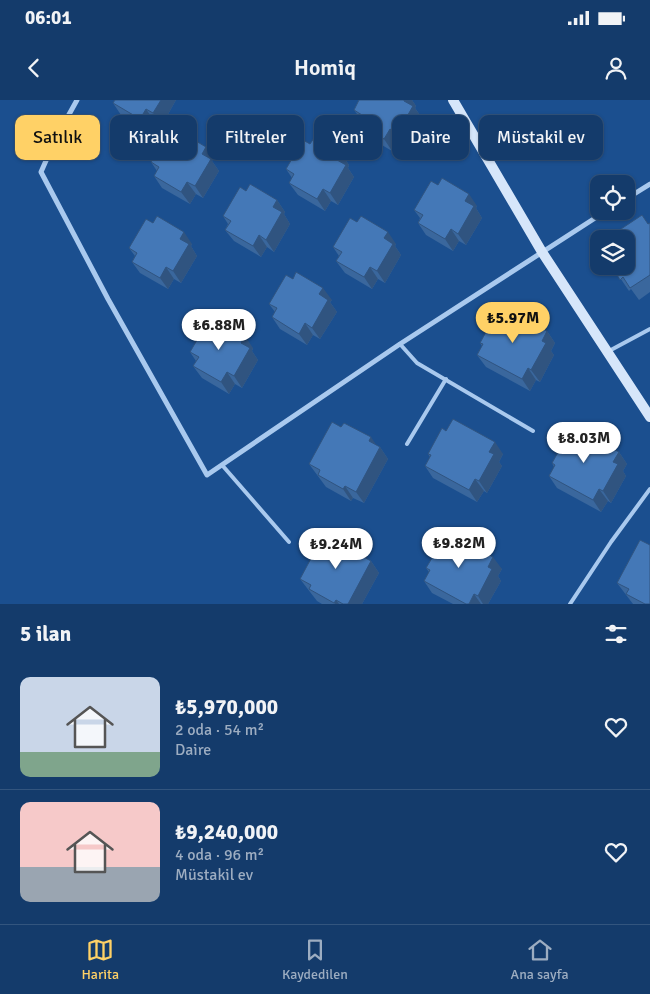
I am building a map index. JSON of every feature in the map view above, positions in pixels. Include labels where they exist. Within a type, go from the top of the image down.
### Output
[{"type":"street","points":[[77,100],[56,138],[41,172],[108,299],[207,475],[400,344],[592,220]]},
{"type":"street","points":[[453,100],[542,252],[650,417]]},
{"type":"street","points":[[635,193],[650,184]]},
{"type":"lane","points":[[607,352],[650,329]]},
{"type":"lane","points":[[400,344],[411,358],[533,431]]},
{"type":"lane","points":[[407,444],[446,379]]},
{"type":"lane","points":[[222,465],[289,542]]},
{"type":"lane","points":[[570,604],[610,542],[650,489]]},
{"type":"building","points":[[115,100],[161,100],[153,113],[146,109],[142,115],[133,115],[113,103]]},
{"type":"building","points":[[359,100],[404,100],[413,106],[408,115],[392,115],[392,130],[390,129],[384,139],[382,138],[382,115],[362,115],[354,110]]},
{"type":"building","points":[[314,138],[314,160],[337,160],[346,165],[330,193],[323,189],[317,199],[289,183],[294,174],[286,169],[291,160],[304,160],[304,141],[310,144]]},
{"type":"building","points":[[197,142],[206,147],[202,154],[207,157],[207,160],[210,160],[195,186],[187,182],[181,192],[154,176],[159,167],[151,162],[152,160],[197,160]]},
{"type":"building","points":[[442,178],[469,194],[465,201],[474,206],[458,234],[451,229],[445,239],[418,223],[423,215],[414,210],[431,181],[438,185]]},
{"type":"building","points":[[250,184],[277,200],[273,207],[282,212],[266,240],[259,235],[253,246],[225,230],[231,221],[223,216],[240,187],[246,191]]},
{"type":"building","points":[[642,215],[648,224],[650,223],[650,275],[630,288],[623,277],[620,280],[617,275],[635,275],[635,230],[620,230]]},
{"type":"building","points":[[157,216],[184,232],[180,239],[189,244],[173,271],[166,267],[160,278],[132,262],[137,253],[129,248],[146,219],[153,223]]},
{"type":"building","points":[[361,216],[388,232],[384,238],[393,244],[377,271],[370,267],[364,277],[336,261],[342,252],[333,247],[350,218],[357,222]]},
{"type":"building","points":[[296,272],[323,288],[319,294],[328,300],[312,328],[305,323],[299,334],[272,317],[277,308],[269,304],[286,275],[293,279]]},
{"type":"building","points":[[505,308],[547,331],[542,341],[546,343],[531,370],[528,368],[522,379],[477,355],[483,344],[480,343],[494,317],[499,320]]},
{"type":"building","points":[[218,321],[245,336],[241,343],[250,348],[234,376],[227,372],[221,382],[193,366],[199,357],[190,352],[207,323],[214,327]]},
{"type":"building","points":[[453,419],[495,442],[489,452],[494,454],[479,481],[475,479],[469,490],[425,466],[431,455],[428,454],[442,428],[446,431]]},
{"type":"building","points":[[332,422],[341,427],[344,423],[371,437],[369,441],[380,447],[356,492],[345,486],[343,489],[318,475],[320,470],[309,464]]},
{"type":"building","points":[[577,429],[619,452],[613,462],[618,464],[603,491],[599,489],[593,500],[549,476],[555,465],[552,463],[566,438],[571,440]]},
{"type":"building","points":[[452,534],[493,557],[488,567],[492,569],[478,596],[474,594],[469,604],[424,581],[430,570],[426,568],[441,543],[445,545]]},
{"type":"building","points":[[323,536],[332,542],[335,537],[362,551],[360,555],[371,561],[348,604],[343,604],[336,600],[334,603],[309,589],[311,585],[300,579]]},
{"type":"building","points":[[640,540],[650,545],[650,604],[645,604],[626,594],[629,589],[617,583]]}]
